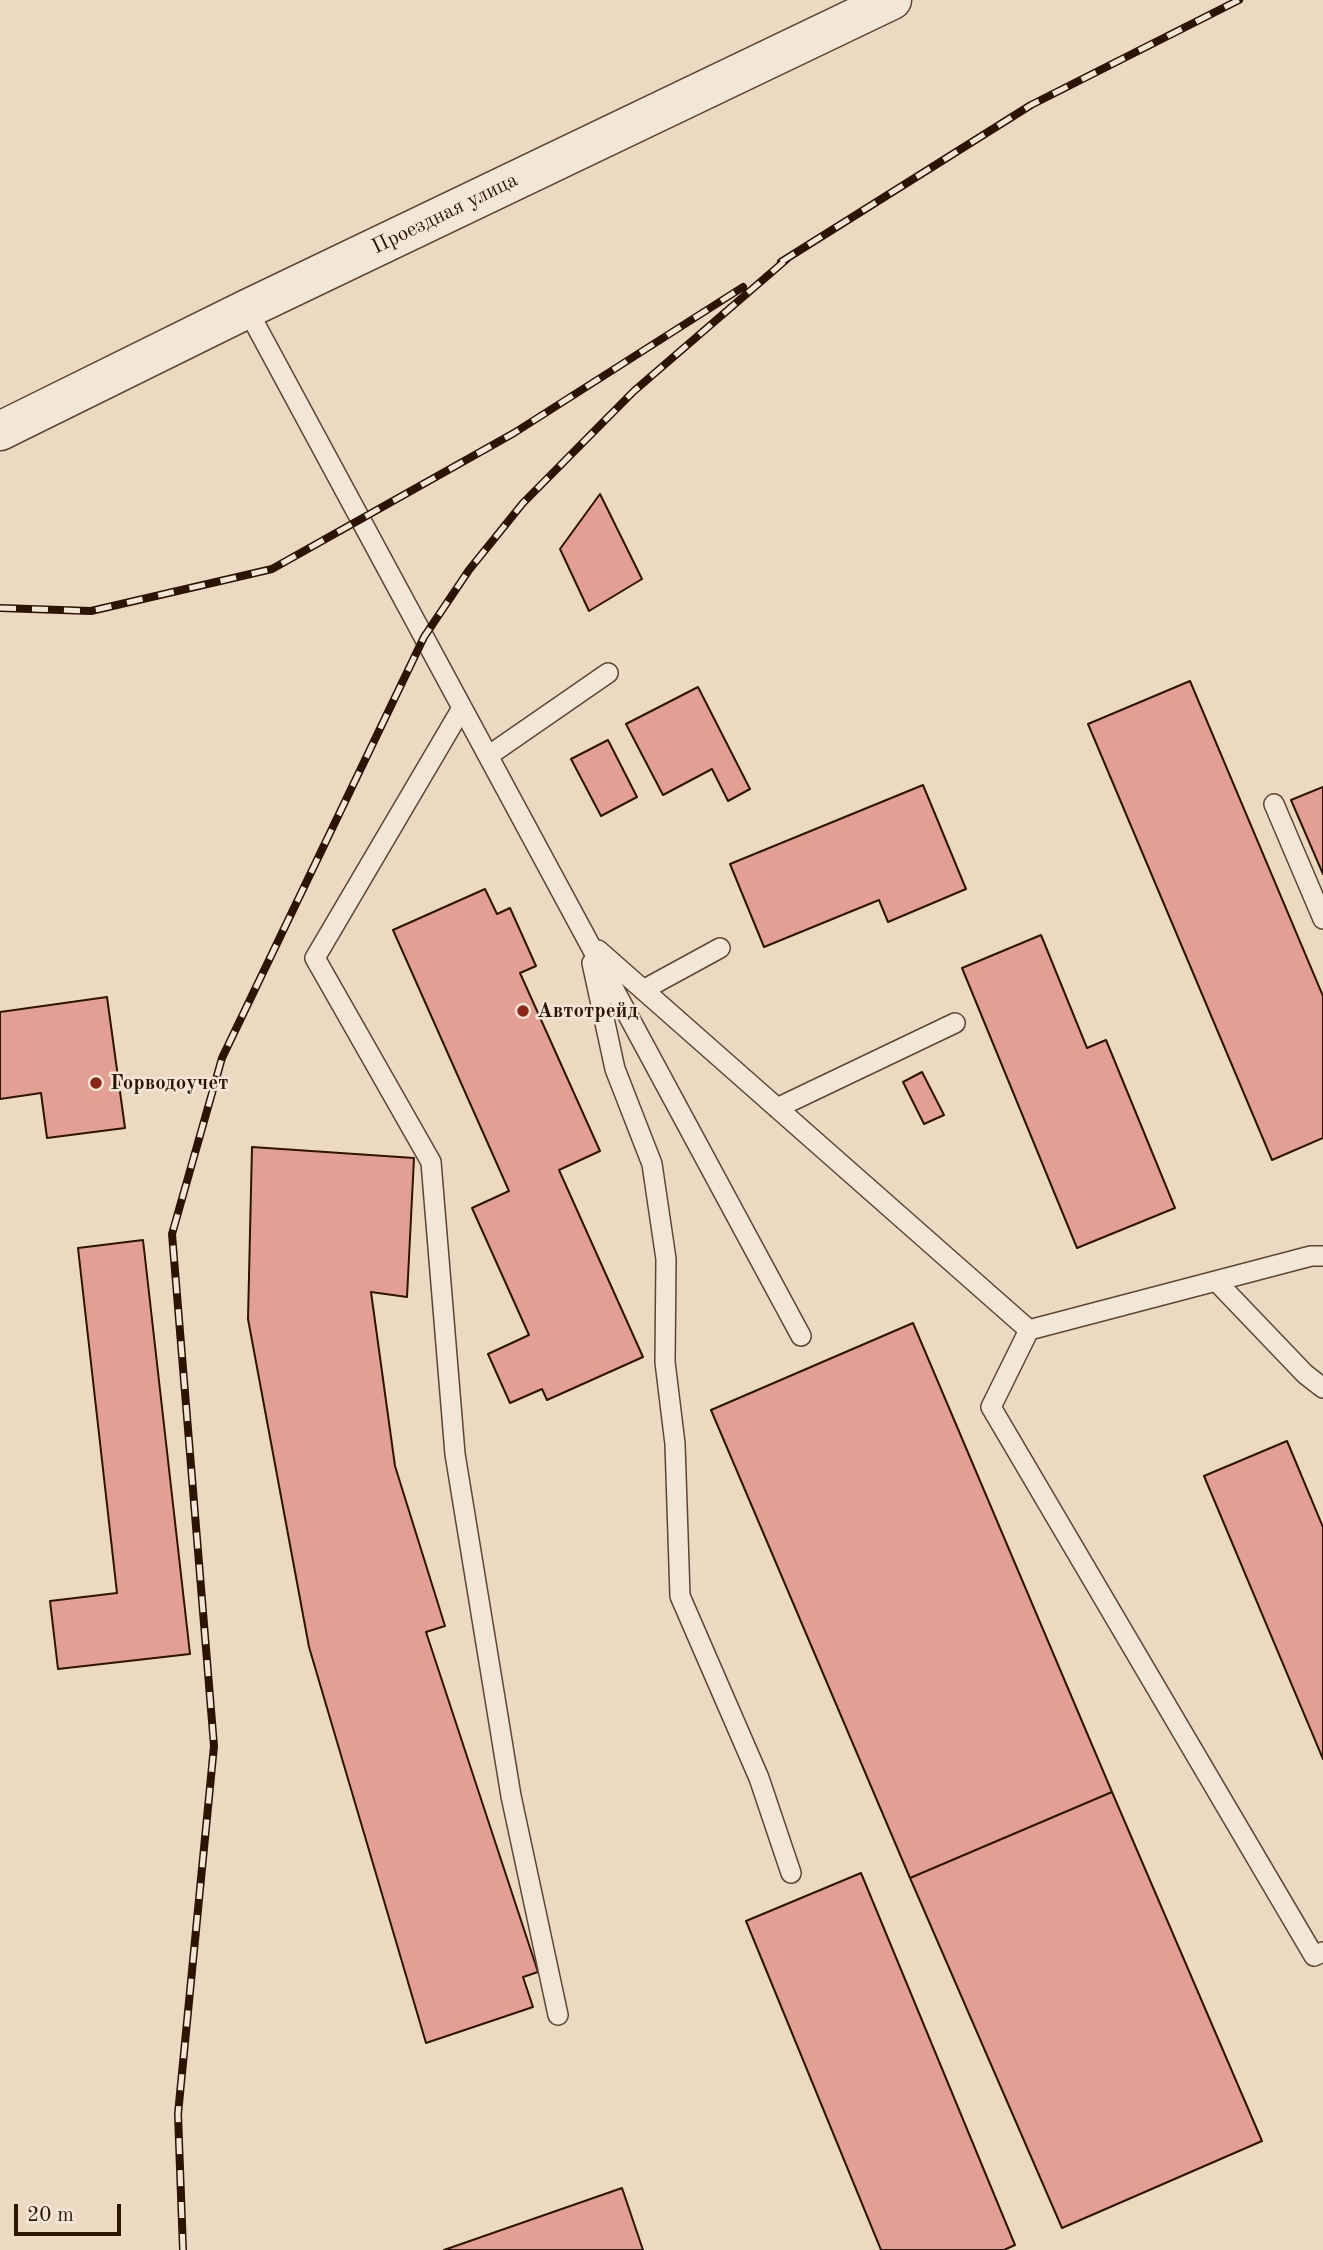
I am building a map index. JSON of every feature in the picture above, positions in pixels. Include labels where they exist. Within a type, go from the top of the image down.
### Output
[{"type":"street","name":"Проездная улица","points":[[0,431],[247,309],[892,0]]},
{"type":"lane","points":[[247,309],[801,1336]]},
{"type":"lane","points":[[488,756],[608,673]]},
{"type":"lane","points":[[462,708],[316,958],[431,1162],[455,1454],[510,1796],[558,2015]]},
{"type":"lane","points":[[1274,804],[1323,919]]},
{"type":"lane","points":[[588,941],[1029,1330]]},
{"type":"lane","points":[[588,941],[615,1069],[652,1164],[666,1259],[665,1362],[675,1444],[680,1596],[759,1777],[791,1873]]},
{"type":"lane","points":[[643,990],[720,948]]},
{"type":"lane","points":[[777,1108],[955,1023]]},
{"type":"lane","points":[[1323,1256],[1311,1256],[1029,1330],[991,1407],[1314,1956],[1323,1952]]},
{"type":"lane","points":[[1216,1281],[1305,1374],[1323,1388]]},
{"type":"building","points":[[600,494],[642,579],[589,611],[560,549]]},
{"type":"building","points":[[1190,681],[1323,996],[1323,1138],[1272,1160],[1088,724]]},
{"type":"building","points":[[698,687],[750,789],[728,801],[712,769],[663,795],[626,724]]},
{"type":"building","points":[[608,740],[637,797],[601,816],[571,759]]},
{"type":"building","points":[[923,785],[966,889],[888,922],[879,900],[764,947],[730,864]]},
{"type":"building","points":[[1323,787],[1323,874],[1291,800]]},
{"type":"building","points":[[485,889],[497,914],[510,908],[536,966],[520,973],[600,1151],[559,1170],[643,1357],[547,1400],[542,1389],[510,1403],[488,1354],[529,1335],[472,1208],[509,1191],[393,930]]},
{"type":"building","points":[[1041,935],[1087,1048],[1106,1040],[1175,1208],[1077,1248],[962,968]]},
{"type":"building","points":[[107,997],[125,1128],[47,1138],[41,1093],[0,1099],[0,1012]]},
{"type":"building","points":[[922,1072],[944,1115],[924,1124],[903,1082]]},
{"type":"building","points":[[252,1147],[414,1158],[407,1297],[371,1292],[395,1466],[445,1626],[426,1632],[538,1972],[523,1977],[533,2007],[426,2043],[309,1647],[248,1319]]},
{"type":"building","points":[[143,1240],[190,1654],[58,1669],[50,1601],[117,1593],[78,1248]]},
{"type":"building","points":[[913,1323],[1112,1792],[910,1878],[711,1410]]},
{"type":"building","points":[[1287,1441],[1323,1527],[1323,1759],[1204,1476]]},
{"type":"building","points":[[1112,1792],[1262,2141],[1062,2228],[910,1878]]},
{"type":"building","points":[[861,1873],[1015,2245],[1004,2250],[881,2250],[746,1921]]},
{"type":"building","points":[[622,2188],[643,2250],[444,2250]]},
{"type":"railway","points":[[781,262],[1031,105],[1239,0]]},
{"type":"railway","points":[[183,2250],[178,2114],[214,1746],[172,1234],[222,1058],[424,637],[469,570],[523,503],[634,391],[787,259]]},
{"type":"railway","points":[[0,608],[91,611],[272,569],[514,433],[743,287]]},
{"type":"place","name":"Автотрейд","points":[[523,1011]]},
{"type":"place","name":"Горводоучет","points":[[96,1083]]}]
